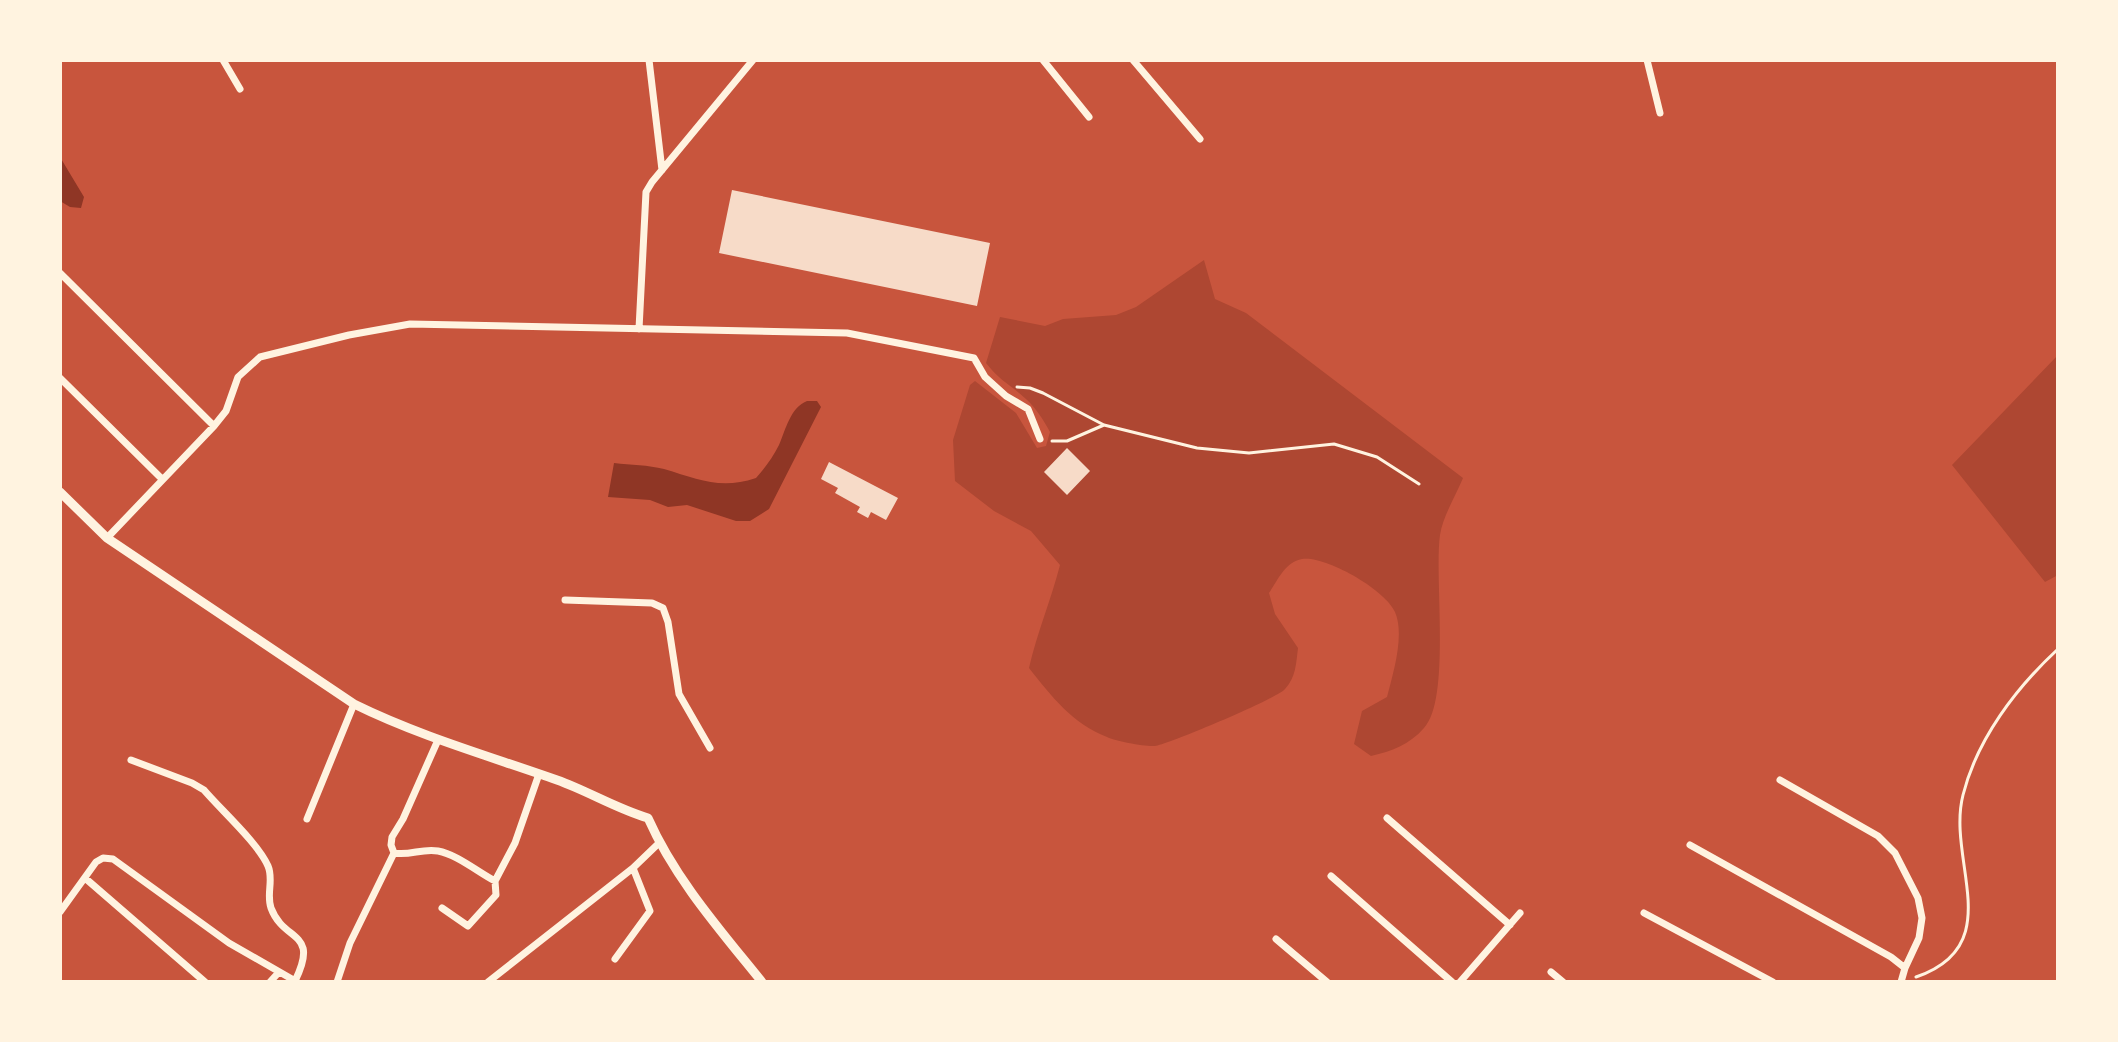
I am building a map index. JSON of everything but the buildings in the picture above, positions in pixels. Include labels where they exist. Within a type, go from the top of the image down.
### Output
[{"type":"street","points":[[223,60],[240,89]]},
{"type":"street","points":[[649,60],[662,170]]},
{"type":"street","points":[[639,329],[646,192],[753,60]]},
{"type":"street","points":[[1043,60],[1089,117]]},
{"type":"street","points":[[1133,60],[1200,139]]},
{"type":"street","points":[[1647,60],[1660,113]]},
{"type":"street","points":[[60,273],[214,426]]},
{"type":"street","points":[[107,538],[214,426],[226,411],[238,377],[260,357],[410,324],[847,333],[935,349],[974,358],[985,377],[1006,396],[1028,409],[1040,439]]},
{"type":"street","points":[[60,378],[162,479]]},
{"type":"street","points":[[60,492],[107,538],[354,704],[396,725],[539,774],[648,818],[659,843],[724,936],[762,982]]},
{"type":"street","points":[[565,600],[652,603],[663,608],[679,694],[710,748]]},
{"type":"street","points":[[307,819],[354,704]]},
{"type":"street","points":[[337,982],[350,943],[394,853],[392,837],[438,740]]},
{"type":"street","points":[[60,912],[96,862],[103,858],[113,859],[229,943],[279,972],[296,981],[305,962],[304,949],[271,908],[272,878],[262,856],[204,790],[131,760]]},
{"type":"street","points":[[442,908],[468,926],[496,895],[495,881],[515,843],[539,774]]},
{"type":"street","points":[[1780,780],[1878,836],[1895,853],[1918,898],[1922,918],[1919,938],[1901,982]]},
{"type":"street","points":[[1387,818],[1510,925]]},
{"type":"street","points":[[488,982],[633,868],[659,843]]},
{"type":"street","points":[[1690,845],[1891,957],[1905,968]]},
{"type":"street","points":[[394,853],[442,851],[495,881]]},
{"type":"street","points":[[615,959],[650,911],[633,868]]},
{"type":"street","points":[[1331,876],[1452,982]]},
{"type":"street","points":[[85,878],[205,982]]},
{"type":"street","points":[[1460,982],[1520,913]]},
{"type":"street","points":[[1644,913],[1773,982]]},
{"type":"street","points":[[1276,939],[1327,982]]},
{"type":"street","points":[[270,982],[279,972]]},
{"type":"street","points":[[1551,972],[1563,982]]},
{"type":"path","points":[[1006,396],[1010,389],[1030,388],[1104,425],[1197,448],[1249,453],[1334,444],[1377,457],[1419,484]]},
{"type":"path","points":[[1040,439],[1067,441],[1104,425]]},
{"type":"path","points":[[1912,978],[1934,971],[1954,952],[1968,931],[1962,798],[1977,754],[2027,677],[2058,649]]},
{"type":"shaded area","points":[[60,157],[84,197],[81,208],[70,207],[60,201]]},
{"type":"shaded area","points":[[1204,260],[1215,299],[1246,313],[1463,478],[1440,535],[1439,665],[1432,713],[1418,734],[1393,749],[1371,756],[1354,744],[1362,711],[1387,697],[1398,643],[1395,612],[1380,594],[1354,576],[1312,559],[1291,564],[1269,593],[1275,614],[1298,648],[1293,675],[1285,689],[1223,720],[1155,746],[1111,739],[1083,724],[1055,699],[1029,668],[1060,565],[1031,531],[994,511],[955,481],[953,440],[970,385],[975,381],[1016,413],[1037,448],[1046,446],[1050,432],[1030,403],[986,363],[1000,317],[1045,326],[1063,319],[1116,315],[1136,307]]},
{"type":"shaded area","points":[[2058,355],[2058,575],[2045,582],[1952,465]]},
{"type":"shaded area","points":[[807,401],[817,401],[821,407],[769,509],[750,521],[736,521],[687,505],[668,507],[650,500],[608,497],[614,463],[658,468],[720,483],[756,478],[777,449],[796,409]]}]
